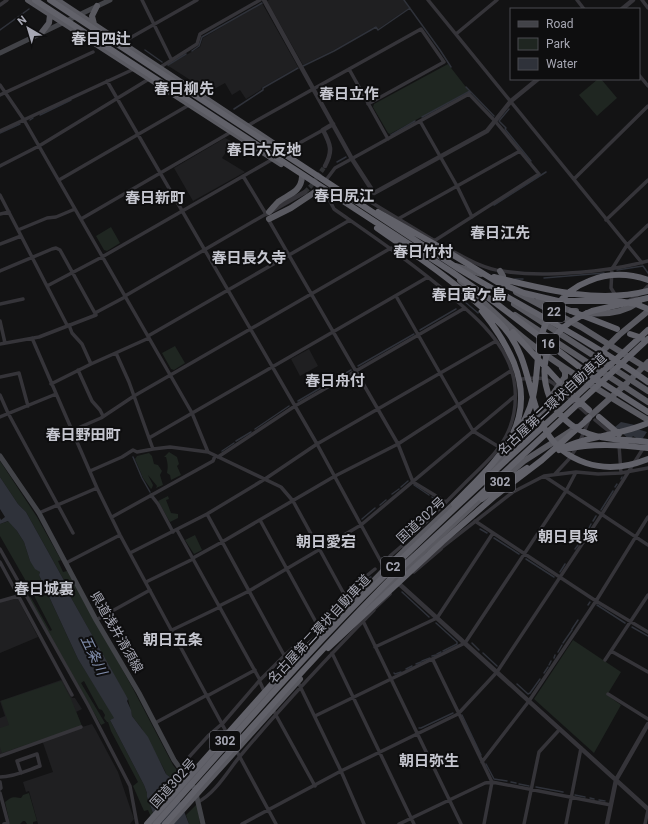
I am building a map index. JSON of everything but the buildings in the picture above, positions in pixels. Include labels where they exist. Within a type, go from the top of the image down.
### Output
[{"type":"highway","name":"22","points":[[28,0],[273,159],[330,194],[648,402]]},
{"type":"highway","name":"16","points":[[35,0],[452,272],[497,304],[590,375],[648,412]]},
{"type":"highway","name":"16","points":[[50,0],[459,269],[601,350],[648,382]]},
{"type":"highway","name":"22","points":[[57,0],[285,151],[352,198],[648,391]]},
{"type":"highway","points":[[94,24],[92,16],[96,6]]},
{"type":"highway","points":[[42,32],[49,23],[50,15]]},
{"type":"highway","points":[[267,216],[279,202],[295,192],[300,185],[302,177]]},
{"type":"highway","points":[[267,216],[291,208],[318,190],[323,190]]},
{"type":"highway","points":[[359,204],[384,216],[497,282],[512,288],[549,299],[565,301],[618,301],[636,304],[648,310]]},
{"type":"highway","points":[[354,208],[362,218],[455,284],[498,321],[513,340],[522,359],[534,406],[541,422],[550,436],[562,449],[584,462],[603,466],[614,467],[631,465],[648,459]]},
{"type":"highway","name":"22","points":[[454,265],[475,272],[513,290],[581,327],[608,346],[645,367]]},
{"type":"highway","points":[[500,271],[503,276],[504,286]]},
{"type":"highway","points":[[423,547],[515,437],[527,416],[533,397],[542,334],[549,316],[559,302],[578,286],[601,277],[625,275],[648,280]]},
{"type":"highway","points":[[489,276],[553,292],[616,296],[648,292]]},
{"type":"highway","name":"22","points":[[457,277],[502,320],[534,346],[557,363],[579,374],[648,422]]},
{"type":"highway","points":[[455,284],[489,319],[508,349],[519,378],[522,396],[521,413],[513,434],[495,460]]},
{"type":"highway","points":[[513,290],[571,311],[618,332],[648,305]]},
{"type":"highway","points":[[571,311],[595,314],[612,313],[632,306],[648,297]]},
{"type":"highway","points":[[648,297],[592,311],[570,322],[554,339],[546,357],[544,372],[546,386],[551,401],[562,417],[576,428],[599,437],[648,441]]},
{"type":"highway","name":"国道302号","points":[[151,824],[298,658],[385,569],[511,449],[546,407],[608,346],[618,332],[648,310]]},
{"type":"highway","points":[[502,320],[558,384]]},
{"type":"highway","name":"名古屋第二環状自動車道","points":[[165,824],[272,704],[362,607],[648,330]]},
{"type":"highway","points":[[630,334],[648,340]]},
{"type":"highway","name":"名古屋第二環状自動車道","points":[[156,824],[313,650],[363,597],[423,547],[648,340]]},
{"type":"highway","points":[[546,407],[565,377],[565,372],[557,363]]},
{"type":"highway","name":"国道302号","points":[[170,824],[309,668],[395,580],[423,547],[520,464],[592,416],[645,367]]},
{"type":"highway","points":[[568,393],[592,416],[629,442],[645,450]]},
{"type":"highway","points":[[272,704],[398,581],[467,519],[542,460],[592,416]]},
{"type":"highway","points":[[423,547],[500,485],[552,454],[574,443],[631,429],[648,422]]},
{"type":"highway","points":[[552,454],[574,448],[594,445],[617,445],[645,450]]},
{"type":"highway","points":[[146,824],[298,658]]},
{"type":"main road","points":[[0,53],[110,0]]},
{"type":"main road","name":"県道浅井清須線","points":[[0,456],[39,513],[96,620],[155,723],[174,760],[195,789],[203,824]]},
{"type":"street","points":[[0,5],[7,0]]},
{"type":"street","points":[[142,0],[171,59]]},
{"type":"street","points":[[130,38],[197,0]]},
{"type":"street","points":[[159,68],[171,59],[197,44],[200,34],[260,0]]},
{"type":"street","points":[[264,0],[352,159],[374,193]]},
{"type":"street","points":[[428,0],[642,263]]},
{"type":"street","points":[[456,34],[497,0]]},
{"type":"street","points":[[577,0],[583,8]]},
{"type":"street","points":[[623,8],[633,0]]},
{"type":"street","points":[[642,0],[648,8]]},
{"type":"street","points":[[247,126],[421,29],[444,62],[368,104]]},
{"type":"street","points":[[0,95],[93,52]]},
{"type":"street","points":[[0,131],[134,69]]},
{"type":"street","points":[[349,69],[388,139]]},
{"type":"street","points":[[640,76],[648,86]]},
{"type":"street","points":[[0,166],[39,146],[149,79]]},
{"type":"street","points":[[370,201],[374,193],[487,131],[511,101],[537,80]]},
{"type":"street","points":[[107,81],[317,444],[385,569],[395,580],[648,810],[646,824]]},
{"type":"street","points":[[0,85],[24,120],[149,337],[192,413],[208,452]]},
{"type":"street","points":[[326,180],[333,170],[469,94],[495,121],[540,174],[434,241]]},
{"type":"street","points":[[59,180],[189,105]]},
{"type":"street","points":[[574,179],[648,106]]},
{"type":"street","points":[[420,121],[457,186],[472,217]]},
{"type":"street","points":[[285,151],[333,124]]},
{"type":"street","points":[[323,130],[329,142],[331,152],[329,159],[324,166]]},
{"type":"street","points":[[81,219],[231,132]]},
{"type":"street","points":[[398,219],[520,151]]},
{"type":"street","points":[[47,286],[102,257],[273,159]]},
{"type":"street","points":[[243,176],[398,444],[413,482],[446,502]]},
{"type":"street","points":[[606,220],[648,180]]},
{"type":"street","points":[[0,344],[39,337],[96,315],[95,314],[205,249],[267,216],[304,192]]},
{"type":"street","points":[[330,194],[331,205],[334,209],[391,248],[428,277],[465,308],[489,331],[507,358],[514,379],[515,396],[513,417],[508,433],[499,447],[446,502],[390,556]]},
{"type":"street","points":[[0,195],[72,333],[82,344],[91,364]]},
{"type":"street","points":[[352,198],[362,198],[370,201],[434,241],[477,264],[500,271],[545,275],[612,268],[648,261]]},
{"type":"street","points":[[18,230],[46,218],[56,217],[75,209]]},
{"type":"street","points":[[0,214],[9,212]]},
{"type":"street","points":[[51,384],[149,337],[350,220]]},
{"type":"street","points":[[648,225],[627,245],[612,268],[611,288],[619,299],[626,301],[641,293],[648,286]]},
{"type":"street","points":[[0,244],[21,236]]},
{"type":"street","points":[[0,271],[56,248],[60,250],[95,314]]},
{"type":"street","points":[[72,431],[103,416],[170,375],[391,248]]},
{"type":"street","points":[[149,438],[428,277]]},
{"type":"street","points":[[396,296],[459,404],[473,431],[499,447]]},
{"type":"street","points":[[0,304],[22,299]]},
{"type":"street","points":[[112,517],[213,461],[217,456],[295,406],[465,308]]},
{"type":"street","points":[[0,321],[5,343]]},
{"type":"street","points":[[32,338],[97,488],[120,535],[276,824]]},
{"type":"street","points":[[130,552],[207,514],[265,479],[317,444],[496,341]]},
{"type":"street","points":[[116,353],[129,382],[153,449]]},
{"type":"street","points":[[78,370],[92,400],[103,416]]},
{"type":"street","points":[[146,582],[222,542],[335,476],[398,444],[512,370]]},
{"type":"street","points":[[0,377],[19,373],[28,406]]},
{"type":"street","points":[[514,379],[543,378],[558,384]]},
{"type":"street","points":[[0,417],[56,394]]},
{"type":"street","points":[[0,395],[8,413],[73,533]]},
{"type":"street","points":[[172,630],[249,591],[361,525],[515,396]]},
{"type":"street","points":[[554,474],[574,452],[592,416],[610,432],[618,442],[621,473]]},
{"type":"street","points":[[508,433],[511,449]]},
{"type":"street","points":[[242,824],[341,771],[458,714],[497,672],[602,514],[648,441]]},
{"type":"street","points":[[90,471],[122,457],[133,450],[137,452],[170,447],[208,452],[265,479],[281,487],[292,501],[342,596]]},
{"type":"street","points":[[410,576],[441,548],[517,489],[544,476],[576,472],[598,474],[621,473],[648,468]]},
{"type":"street","points":[[315,716],[433,660],[465,643],[566,491],[576,472]]},
{"type":"street","points":[[544,476],[648,545]]},
{"type":"street","points":[[39,513],[97,488]]},
{"type":"street","points":[[151,495],[193,558],[255,670],[276,716],[315,786]]},
{"type":"street","points":[[207,514],[285,655],[315,716],[364,823],[358,824]]},
{"type":"street","points":[[482,762],[529,701],[596,601],[648,517]]},
{"type":"street","points":[[260,520],[317,624]]},
{"type":"street","points":[[475,521],[596,601],[648,632]]},
{"type":"street","points":[[376,647],[437,618],[493,533]]},
{"type":"street","points":[[66,564],[120,535]]},
{"type":"street","points":[[404,543],[404,552]]},
{"type":"street","points":[[423,547],[441,548]]},
{"type":"street","points":[[0,549],[88,705],[130,786],[136,823]]},
{"type":"street","points":[[0,562],[72,696]]},
{"type":"street","points":[[179,768],[342,596],[375,569]]},
{"type":"street","points":[[96,620],[150,590]]},
{"type":"street","points":[[198,802],[206,797],[240,756],[332,653],[390,594]]},
{"type":"street","points":[[605,660],[648,595]]},
{"type":"street","points":[[0,601],[18,596]]},
{"type":"street","points":[[342,596],[357,598]]},
{"type":"street","points":[[374,610],[376,598]]},
{"type":"street","points":[[363,621],[461,824]]},
{"type":"street","points":[[611,651],[648,672]]},
{"type":"street","points":[[332,653],[414,824]]},
{"type":"street","points":[[433,660],[492,782],[484,824]]},
{"type":"street","points":[[155,723],[255,670]]},
{"type":"street","points":[[608,694],[648,719]]},
{"type":"street","points":[[607,824],[616,780],[648,724]]},
{"type":"street","points":[[0,756],[81,727]]},
{"type":"street","points":[[524,824],[539,752],[560,729]]},
{"type":"street","points":[[566,824],[581,748]]},
{"type":"street","points":[[0,777],[21,773],[40,766],[36,754],[17,761],[21,773]]},
{"type":"street","points":[[0,782],[0,789]]},
{"type":"street","points":[[399,824],[485,783],[492,782],[611,805]]},
{"type":"street","points":[[0,794],[8,823],[4,824]]},
{"type":"shaded area","points":[[404,0],[409,8],[378,29],[376,26],[334,50],[303,65],[267,1]]},
{"type":"shaded area","points":[[262,3],[298,67],[261,88],[262,89],[246,99],[240,90],[232,95],[225,83],[209,92],[167,66],[200,47],[203,38]]},
{"type":"shaded area","points":[[225,138],[233,142],[222,158],[245,172],[193,201],[174,168]]},
{"type":"shaded area","points":[[309,349],[318,366],[300,376],[291,359]]},
{"type":"shaded area","points":[[15,598],[18,599],[38,637],[0,653],[0,602]]},
{"type":"shaded area","points":[[61,680],[72,698],[75,698],[82,709],[76,712],[82,727],[92,724],[118,772],[134,819],[130,824],[38,824],[29,791],[26,792],[23,782],[53,772],[42,740],[0,755],[0,718],[5,716],[0,701]]},
{"type":"green space","points":[[448,64],[469,91],[390,134],[388,133],[373,107],[374,104]]},
{"type":"green space","points":[[597,80],[602,80],[617,98],[597,116],[579,95]]},
{"type":"green space","points":[[111,227],[120,243],[107,251],[104,250],[96,236]]},
{"type":"green space","points":[[175,346],[185,363],[174,370],[171,369],[162,353]]},
{"type":"green space","points":[[169,452],[177,457],[179,464],[177,466],[181,475],[171,480],[170,475],[167,473],[168,465],[166,457],[164,457]]},
{"type":"green space","points":[[149,453],[152,456],[154,464],[158,465],[162,471],[160,475],[163,485],[156,488],[157,486],[148,475],[153,485],[151,489],[143,478],[135,459],[137,456]]},
{"type":"green space","points":[[0,461],[37,517],[61,560],[58,561],[63,572],[67,571],[131,685],[173,765],[183,778],[174,786],[171,778],[166,774],[142,729],[132,716],[128,699],[69,594],[66,584],[26,512],[18,504],[0,477]]},
{"type":"green space","points":[[168,496],[169,499],[166,500],[171,513],[178,514],[178,518],[170,522],[158,501]]},
{"type":"green space","points":[[9,521],[24,542],[30,561],[40,572],[39,575],[78,659],[115,718],[110,720],[144,785],[157,824],[154,824],[148,810],[144,811],[133,786],[138,782],[111,731],[108,722],[104,718],[105,715],[102,710],[99,709],[84,681],[81,683],[105,723],[101,725],[28,597],[30,596],[50,631],[52,630],[0,536],[0,524]]},
{"type":"green space","points":[[195,535],[202,550],[194,554],[185,540]]},
{"type":"green space","points":[[573,640],[621,672],[607,695],[621,705],[594,753],[534,699]]},
{"type":"green space","points":[[61,681],[71,699],[82,726],[2,753],[0,747],[0,728],[9,725],[1,701]]},
{"type":"green space","points":[[29,793],[37,821],[33,822],[33,824],[27,824],[23,821],[20,824],[10,824],[5,802],[13,797],[21,798],[23,795]]},
{"type":"green space","points":[[197,804],[200,824],[189,824],[186,815]]},
{"type":"water","points":[[621,422],[635,425],[631,427],[647,432],[641,441],[633,436],[630,440],[615,427]]},
{"type":"water","name":"五条川","points":[[0,477],[18,504],[26,512],[66,584],[69,594],[128,699],[127,701],[132,716],[148,737],[166,774],[171,778],[189,824],[157,824],[144,785],[110,720],[114,718],[78,659],[39,575],[40,572],[35,569],[30,561],[24,542],[17,531],[8,521],[0,524],[0,518],[1,520],[5,517],[0,509]]},
{"type":"waterway","points":[[404,0],[451,67]]},
{"type":"waterway","points":[[192,51],[199,46],[202,37],[262,3]]},
{"type":"waterway","points":[[303,66],[334,51],[376,27],[378,30],[410,8]]},
{"type":"waterway","points":[[0,30],[29,9]]},
{"type":"waterway","points":[[145,50],[162,62]]},
{"type":"waterway","points":[[168,65],[186,54]]},
{"type":"waterway","points":[[234,109],[263,90],[263,88],[298,68]]},
{"type":"waterway","points":[[466,87],[494,116]]},
{"type":"waterway","points":[[422,117],[470,91]]},
{"type":"waterway","points":[[40,115],[71,100]]},
{"type":"waterway","points":[[509,109],[499,121],[531,161]]},
{"type":"waterway","points":[[391,135],[415,121]]},
{"type":"waterway","points":[[0,133],[20,124]]},
{"type":"waterway","points":[[337,162],[346,157]]},
{"type":"waterway","points":[[494,205],[546,172]]},
{"type":"waterway","points":[[617,270],[643,266],[648,273]]},
{"type":"waterway","points":[[544,278],[604,273]]},
{"type":"waterway","points":[[515,279],[523,279]]},
{"type":"waterway","points":[[463,302],[464,301],[478,313],[479,311]]},
{"type":"waterway","points":[[420,330],[456,309]]},
{"type":"waterway","points":[[358,366],[414,334]]},
{"type":"waterway","points":[[298,401],[351,370]]},
{"type":"waterway","points":[[255,429],[289,406]]},
{"type":"waterway","points":[[236,441],[251,432]]},
{"type":"waterway","points":[[222,451],[234,443]]},
{"type":"waterway","points":[[133,457],[150,492]]},
{"type":"waterway","points":[[401,487],[408,481]]},
{"type":"waterway","points":[[414,485],[429,495]]},
{"type":"waterway","points":[[392,494],[399,489]]},
{"type":"waterway","points":[[601,510],[613,491]]},
{"type":"waterway","points":[[432,497],[436,500]]},
{"type":"waterway","points":[[380,505],[386,500]]},
{"type":"waterway","points":[[362,519],[375,508]]},
{"type":"waterway","points":[[593,521],[596,516]]},
{"type":"waterway","points":[[589,528],[591,524]]},
{"type":"waterway","points":[[480,529],[487,533]]},
{"type":"waterway","points":[[580,542],[585,534]]},
{"type":"waterway","points":[[494,538],[519,554]]},
{"type":"waterway","points":[[575,549],[578,545]]},
{"type":"waterway","points":[[526,559],[554,577]]},
{"type":"waterway","points":[[560,572],[565,564]]},
{"type":"waterway","points":[[364,581],[371,577]]},
{"type":"waterway","points":[[347,594],[360,584]]},
{"type":"waterway","points":[[402,592],[429,617]]},
{"type":"waterway","points":[[335,607],[340,601]]},
{"type":"waterway","points":[[597,605],[625,623]]},
{"type":"waterway","points":[[572,629],[578,620]]},
{"type":"waterway","points":[[436,623],[457,642],[457,644],[443,651]]},
{"type":"waterway","points":[[632,627],[648,636]]},
{"type":"waterway","points":[[563,643],[572,630]]},
{"type":"waterway","points":[[289,657],[301,643]]},
{"type":"waterway","points":[[472,643],[479,650]]},
{"type":"waterway","points":[[558,652],[562,645]]},
{"type":"waterway","points":[[437,654],[441,652]]},
{"type":"waterway","points":[[483,653],[497,666]]},
{"type":"waterway","points":[[432,656],[436,655]]},
{"type":"waterway","points":[[422,661],[430,658]]},
{"type":"waterway","points":[[549,665],[551,661]]},
{"type":"waterway","points":[[416,664],[421,662]]},
{"type":"waterway","points":[[271,677],[282,665]]},
{"type":"waterway","points":[[406,669],[412,666]]},
{"type":"waterway","points":[[544,673],[548,667]]},
{"type":"waterway","points":[[394,673],[401,672]]},
{"type":"waterway","points":[[517,684],[528,694],[540,679]]},
{"type":"waterway","points":[[419,728],[453,713]]},
{"type":"waterway","points":[[462,715],[481,755]]},
{"type":"waterway","points":[[486,764],[494,779],[507,781]]},
{"type":"waterway","points":[[511,782],[516,783]]},
{"type":"waterway","points":[[519,784],[529,786]]},
{"type":"waterway","points":[[536,787],[563,792]]},
{"type":"waterway","points":[[575,795],[585,797]]},
{"type":"waterway","points":[[590,798],[594,799]]},
{"type":"waterway","points":[[599,800],[605,801]]},
{"type":"tunnel","points":[[305,192],[325,166]]},
{"type":"district","name":"春日四辻","points":[[101,39]]},
{"type":"district","name":"春日柳先","points":[[184,89]]},
{"type":"district","name":"春日立作","points":[[349,94]]},
{"type":"district","name":"春日六反地","points":[[264,150]]},
{"type":"district","name":"春日尻江","points":[[344,196]]},
{"type":"district","name":"春日新町","points":[[155,198]]},
{"type":"district","name":"春日江先","points":[[500,233]]},
{"type":"district","name":"春日竹村","points":[[423,252]]},
{"type":"district","name":"春日長久寺","points":[[249,258]]},
{"type":"district","name":"春日寅ケ島","points":[[469,295]]},
{"type":"district","name":"春日舟付","points":[[335,381]]},
{"type":"district","name":"春日野田町","points":[[83,435]]},
{"type":"district","name":"朝日貝塚","points":[[568,537]]},
{"type":"district","name":"朝日愛宕","points":[[326,542]]},
{"type":"district","name":"春日城裏","points":[[44,589]]},
{"type":"district","name":"朝日五条","points":[[173,640]]},
{"type":"district","name":"朝日弥生","points":[[429,761]]}]
